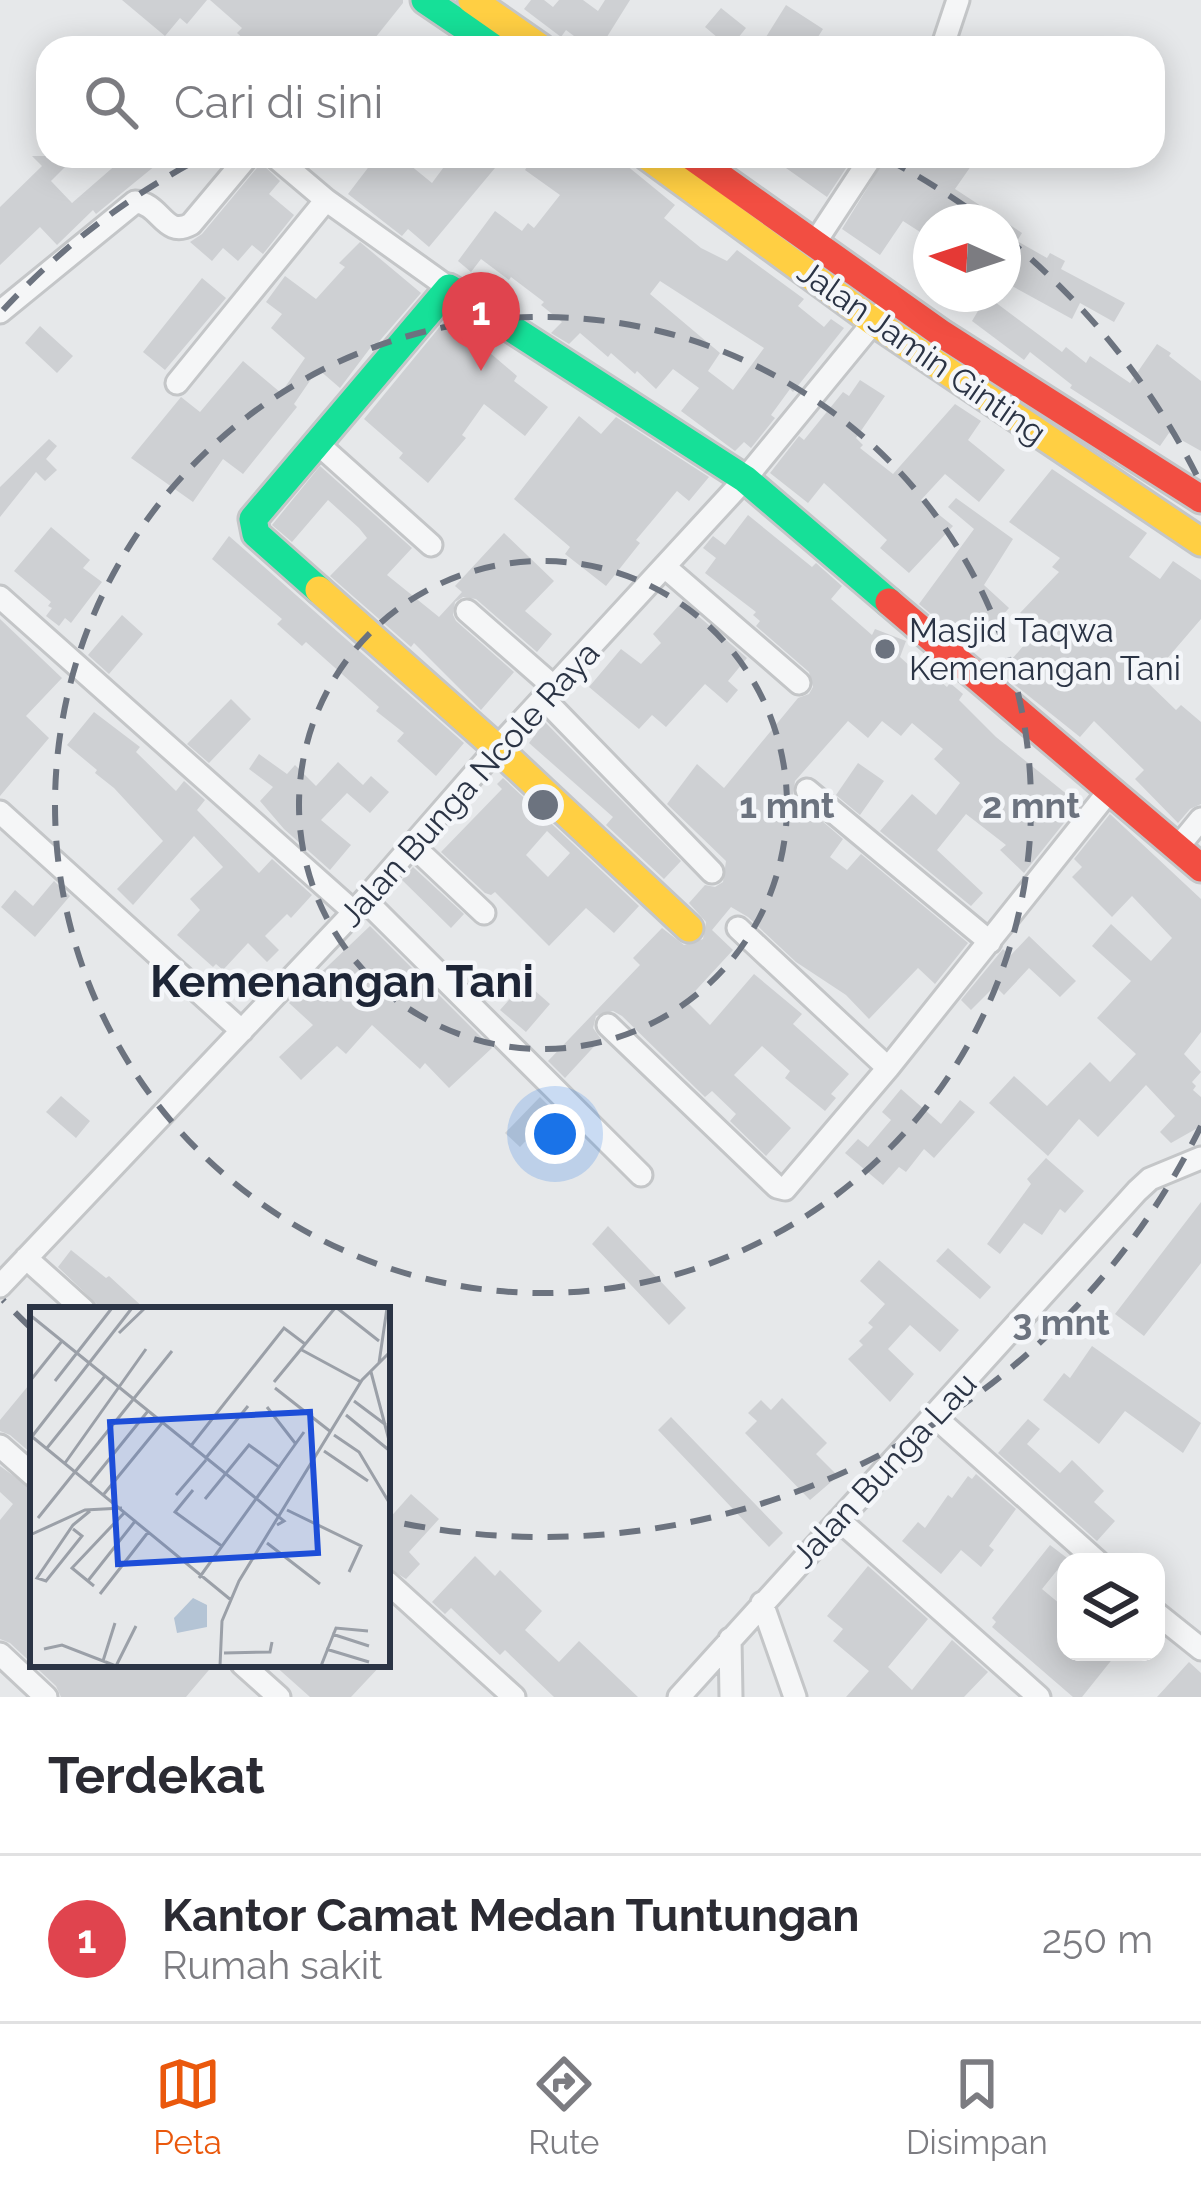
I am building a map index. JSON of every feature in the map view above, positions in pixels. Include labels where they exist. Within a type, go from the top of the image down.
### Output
[{"type":"main road","points":[[425,0],[478,36]]},
{"type":"main road","points":[[472,0],[524,36]]},
{"type":"main road","name":"Jalan Jamin Ginting","points":[[663,168],[874,322],[1201,542]]},
{"type":"main road","name":"Jalan Jamin Ginting","points":[[710,168],[942,334],[1201,500]]},
{"type":"main road","points":[[689,928],[497,748],[256,534],[253,519],[258,511],[449,288],[745,479],[1201,868]]},
{"type":"street","points":[[946,36],[958,0]]},
{"type":"street","points":[[0,312],[135,202],[148,205],[171,228],[182,230],[238,168]]},
{"type":"street","points":[[288,168],[449,288]]},
{"type":"street","points":[[816,241],[864,168]]},
{"type":"street","points":[[177,383],[326,200]]},
{"type":"street","name":"Jalan Bunga Ncole Raya","points":[[0,1286],[359,906],[745,479],[893,297]]},
{"type":"street","points":[[317,443],[431,545]]},
{"type":"street","points":[[665,567],[799,683]]},
{"type":"street","points":[[0,596],[359,906],[641,1175]]},
{"type":"street","points":[[467,611],[549,693],[712,872]]},
{"type":"street","points":[[807,790],[990,942]]},
{"type":"street","points":[[608,1025],[777,1187],[785,1189],[888,1068],[1108,791]]},
{"type":"street","points":[[0,812],[242,1031]]},
{"type":"street","points":[[1178,847],[1201,819]]},
{"type":"street","points":[[412,845],[484,913]]},
{"type":"street","points":[[738,928],[888,1068]]},
{"type":"street","name":"Jalan Bunga Lau","points":[[679,1697],[1137,1191],[1150,1179],[1201,1158]]},
{"type":"street","points":[[26,1258],[81,1307]]},
{"type":"street","points":[[935,1417],[1088,1553]]},
{"type":"street","points":[[0,1445],[30,1472]]},
{"type":"street","points":[[839,1520],[1039,1697]]},
{"type":"street","points":[[390,1585],[514,1697]]},
{"type":"street","points":[[762,1603],[795,1697]]},
{"type":"street","points":[[1165,1620],[1201,1649]]},
{"type":"street","points":[[730,1639],[731,1697]]},
{"type":"street","points":[[0,1654],[46,1697]]},
{"type":"street","points":[[245,1667],[279,1697]]},
{"type":"building","points":[[122,0],[207,0],[187,24],[180,18],[165,36]]},
{"type":"building","points":[[210,0],[403,0],[377,36],[240,36],[237,33],[242,28]]},
{"type":"building","points":[[531,0],[544,0],[553,7],[559,0],[583,0],[598,11],[605,0],[630,0],[608,36],[574,36],[566,30],[560,36],[524,9]]},
{"type":"building","points":[[786,5],[823,29],[819,36],[767,36]]},
{"type":"building","points":[[721,8],[746,28],[740,36],[716,36],[705,27]]},
{"type":"building","points":[[40,168],[64,168],[51,181],[72,203],[112,168],[152,168],[96,214],[93,210],[57,245],[40,227],[0,265],[0,207]]},
{"type":"building","points":[[257,168],[266,168],[280,181],[269,194],[294,215],[263,254],[252,245],[238,261],[223,248],[212,261],[190,242]]},
{"type":"building","points":[[368,168],[414,168],[432,183],[443,168],[495,168],[429,247],[408,229],[402,236],[348,194]]},
{"type":"building","points":[[630,168],[675,205],[664,218],[701,248],[727,261],[737,250],[804,299],[798,306],[824,327],[831,319],[844,328],[793,392],[790,389],[751,448],[744,442],[735,451],[681,411],[699,388],[673,369],[656,389],[580,333],[569,344],[551,333],[562,322],[511,277],[509,280],[481,259],[471,272],[458,261],[495,211],[522,231],[528,223],[534,228],[560,195],[525,170]],"holes":[[[660,281],[764,348],[733,390],[708,371],[720,353],[650,294]]]},
{"type":"building","points":[[786,168],[846,168],[827,197]]},
{"type":"building","points":[[880,168],[970,168],[955,189],[978,204],[913,204],[913,227],[903,221],[880,255],[842,229]]},
{"type":"building","points":[[360,242],[421,293],[340,388],[318,369],[294,404],[297,407],[243,474],[223,459],[193,502],[131,458],[181,397],[200,412],[243,361],[281,393],[305,358],[271,328],[282,314],[266,302],[285,276],[316,299],[345,267],[339,263]]},
{"type":"building","points":[[1021,243],[1047,258],[1050,253],[1065,261],[1061,269],[1125,303],[1114,322],[1080,303],[1072,319],[1021,291]]},
{"type":"building","points":[[202,278],[226,298],[165,370],[143,352]]},
{"type":"building","points":[[452,312],[460,316],[455,323],[548,407],[525,436],[484,404],[462,435],[466,438],[428,483],[364,419]]},
{"type":"building","points":[[977,312],[1008,312],[1062,352],[1066,347],[1086,363],[1090,356],[1130,383],[1157,344],[1201,381],[1201,451],[1169,433],[1160,446],[1070,388],[1030,352],[1024,360],[972,321]]},
{"type":"building","points":[[40,326],[73,356],[57,373],[25,343]]},
{"type":"building","points":[[860,380],[885,396],[856,438],[863,445],[860,448],[893,474],[955,404],[981,421],[968,440],[1005,470],[979,502],[945,474],[921,500],[953,526],[909,573],[880,548],[887,540],[824,483],[808,503],[770,473],[799,436],[804,440],[843,392],[849,396]]},
{"type":"building","points":[[579,416],[601,434],[616,417],[709,477],[689,501],[677,491],[606,586],[565,554],[570,547],[514,499]]},
{"type":"building","points":[[49,439],[57,446],[46,459],[57,470],[45,481],[36,472],[0,517],[0,487]]},
{"type":"building","points":[[320,466],[412,548],[387,575],[439,617],[462,592],[455,586],[504,533],[554,581],[525,611],[552,634],[537,652],[476,599],[463,597],[455,602],[456,621],[514,672],[481,710],[414,643],[411,647],[330,576],[367,538],[328,500],[292,542],[272,525]]},
{"type":"building","points":[[1052,469],[1147,533],[1129,557],[1160,579],[1173,561],[1201,580],[1201,619],[1147,682],[1176,710],[1181,705],[1201,722],[1201,804],[1178,823],[1135,779],[1144,770],[1094,721],[1080,737],[1000,673],[1037,630],[1020,613],[1059,572],[1052,567],[1060,558],[1009,522]]},
{"type":"building","points":[[956,498],[1013,539],[984,585],[1009,608],[980,641],[957,622],[951,631],[919,604],[974,529],[948,507]]},
{"type":"building","points":[[748,515],[842,586],[831,599],[872,635],[875,629],[906,641],[900,657],[924,679],[929,672],[947,687],[950,683],[963,694],[959,700],[996,737],[1079,804],[1024,873],[1000,850],[1006,845],[966,814],[937,850],[983,893],[971,906],[880,831],[912,794],[936,815],[960,783],[934,759],[943,749],[912,723],[901,736],[882,721],[868,738],[848,721],[795,781],[793,796],[843,839],[830,857],[847,870],[861,854],[968,943],[935,984],[918,968],[869,1019],[846,995],[796,962],[731,907],[712,930],[733,950],[686,1001],[710,1025],[754,974],[802,1014],[793,1024],[849,1074],[831,1094],[836,1098],[825,1111],[785,1078],[790,1071],[762,1046],[734,1075],[791,1128],[766,1156],[730,1121],[736,1114],[712,1091],[705,1097],[613,1011],[596,1016],[593,1028],[601,1039],[565,1078],[548,1061],[640,965],[633,958],[662,928],[684,945],[703,939],[706,922],[689,903],[705,885],[715,887],[723,882],[726,861],[667,804],[697,764],[724,788],[798,698],[813,687],[809,672],[756,626],[760,621],[753,615],[756,612],[705,573],[716,558],[703,548],[713,536],[725,545]]},
{"type":"building","points":[[51,527],[90,560],[83,568],[102,582],[71,623],[65,618],[59,626],[46,616],[51,602],[14,571]]},
{"type":"building","points":[[229,536],[464,743],[436,776],[397,741],[404,733],[376,711],[379,707],[306,642],[302,646],[277,624],[282,619],[212,559]]},
{"type":"building","points":[[682,602],[747,658],[728,681],[738,690],[727,703],[705,684],[666,727],[652,715],[639,729],[589,687],[621,649],[641,664],[661,643],[653,634]]},
{"type":"building","points":[[122,615],[143,634],[109,674],[88,655]]},
{"type":"building","points":[[0,619],[62,678],[26,716],[49,738],[0,796]]},
{"type":"building","points":[[231,699],[251,719],[209,763],[187,744]]},
{"type":"building","points":[[94,712],[140,747],[136,752],[176,791],[184,781],[205,800],[197,810],[259,873],[272,859],[312,895],[265,936],[279,950],[267,962],[248,943],[223,970],[216,964],[213,967],[177,935],[200,910],[190,899],[223,867],[194,836],[133,905],[117,889],[163,841],[67,745]]},
{"type":"building","points":[[545,722],[681,861],[664,879],[606,825],[613,817],[529,743]]},
{"type":"building","points":[[259,754],[287,774],[295,765],[316,786],[338,762],[363,785],[371,776],[389,792],[370,813],[347,793],[321,820],[351,845],[330,870],[260,801],[273,787],[249,769]]},
{"type":"building","points":[[858,763],[884,781],[860,815],[836,795]]},
{"type":"building","points":[[503,778],[639,906],[614,933],[586,908],[549,946],[495,892],[485,893],[441,852],[502,789],[497,784]],"holes":[[[547,831],[570,853],[548,877],[526,855]]]},
{"type":"building","points":[[1110,814],[1201,899],[1201,1032],[1184,1054],[1201,1072],[1192,1082],[1201,1097],[1201,1126],[1171,1143],[1160,1132],[1175,1116],[1146,1085],[1098,1137],[1079,1119],[1048,1156],[989,1103],[1014,1076],[1047,1106],[1090,1062],[1110,1082],[1136,1054],[1097,1018],[1131,981],[1092,946],[1111,924],[1151,961],[1172,938],[1132,896],[1112,917],[1072,877],[1082,867],[1074,859]]},
{"type":"building","points":[[413,867],[464,914],[451,928],[402,880]]},
{"type":"building","points":[[54,881],[70,896],[35,937],[1,907],[15,890],[33,906]]},
{"type":"building","points":[[370,926],[492,1048],[449,1088],[425,1063],[420,1069],[372,1025],[346,1054],[337,1046],[301,1080],[279,1057],[313,1025],[289,1003]]},
{"type":"building","points":[[1029,936],[1076,981],[1060,997],[1029,968],[1004,995],[995,986],[971,1010],[961,1000],[1003,949],[1010,956]]},
{"type":"building","points":[[525,982],[550,1004],[526,1032],[500,1010]]},
{"type":"building","points":[[901,1089],[941,1124],[960,1100],[975,1112],[934,1158],[924,1149],[906,1172],[899,1167],[883,1185],[845,1153],[858,1139],[868,1147],[891,1120],[882,1112]]},
{"type":"building","points":[[61,1096],[90,1121],[76,1138],[46,1112]]},
{"type":"building","points":[[540,1097],[554,1111],[520,1147],[505,1133]]},
{"type":"building","points":[[1046,1158],[1084,1191],[1065,1213],[1060,1209],[1042,1235],[1024,1223],[1000,1254],[987,1244],[1031,1184],[1027,1179]]},
{"type":"building","points":[[1201,1202],[1201,1263],[1144,1336],[1115,1314]]},
{"type":"building","points":[[608,1226],[686,1308],[669,1325],[592,1244]]},
{"type":"building","points":[[948,1248],[991,1287],[980,1299],[936,1261]]},
{"type":"building","points":[[71,1250],[143,1307],[100,1307],[58,1267]]},
{"type":"building","points":[[879,1260],[959,1330],[940,1352],[910,1325],[888,1349],[914,1374],[890,1402],[848,1359],[863,1345],[859,1341],[873,1327],[868,1323],[885,1304],[860,1281]]},
{"type":"building","points":[[1092,1346],[1201,1423],[1183,1453],[1125,1411],[1099,1444],[1043,1400],[1064,1373],[1070,1378]]},
{"type":"building","points":[[30,1384],[30,1452],[0,1431],[0,1420]]},
{"type":"building","points":[[782,1398],[827,1443],[816,1454],[838,1476],[810,1500],[745,1433],[757,1421],[748,1413],[761,1400],[771,1410]]},
{"type":"building","points":[[671,1417],[783,1533],[769,1547],[658,1430]]},
{"type":"building","points":[[1028,1419],[1040,1429],[1027,1444],[1060,1473],[1072,1460],[1104,1491],[1094,1502],[1115,1521],[1097,1541],[998,1453]]},
{"type":"building","points":[[0,1466],[30,1488],[30,1662],[0,1639],[0,1520],[13,1504],[0,1492]]},
{"type":"building","points":[[976,1474],[1016,1509],[989,1546],[994,1550],[981,1567],[961,1550],[941,1574],[902,1541],[918,1522],[925,1528],[948,1495],[952,1498],[968,1476],[972,1479]]},
{"type":"building","points":[[411,1494],[439,1519],[409,1552],[420,1564],[406,1579],[390,1569],[390,1518]]},
{"type":"building","points":[[1050,1545],[1060,1553],[1057,1570],[1042,1589],[1057,1602],[1057,1661],[1111,1661],[1082,1697],[1073,1697],[992,1627],[996,1622],[992,1618]]},
{"type":"building","points":[[475,1556],[495,1576],[500,1570],[542,1611],[525,1630],[559,1662],[579,1641],[638,1697],[554,1697],[451,1608],[445,1614],[432,1602]]},
{"type":"building","points":[[868,1566],[928,1619],[888,1667],[912,1690],[952,1640],[988,1672],[964,1697],[846,1697],[869,1671],[833,1641],[843,1629],[827,1616]]},
{"type":"building","points":[[1189,1662],[1201,1673],[1201,1697],[1157,1697]]},
{"type":"building","points":[[36,1667],[211,1667],[186,1697],[61,1697]]},
{"type":"building","points":[[276,1667],[379,1667],[351,1697],[310,1697]]},
{"type":"traffic: fast","points":[[425,0],[478,36]]},
{"type":"traffic: fast","points":[[319,590],[256,534],[253,519],[449,288],[745,479],[889,602]]},
{"type":"traffic: slow","points":[[472,0],[524,36]]},
{"type":"traffic: slow","points":[[663,168],[874,322],[1201,542]]},
{"type":"traffic: slow","points":[[319,590],[689,928]]},
{"type":"traffic: jam","points":[[708,168],[942,334],[1201,499]]},
{"type":"traffic: jam","points":[[889,602],[1201,868]]},
{"type":"place","name":"Kantor Camat Medan Tuntungan","points":[[481,371]]},
{"type":"place","name":"Masjid Taqwa Kemenangan Tani","points":[[885,649]]},
{"type":"district","name":"Kemenangan Tani","points":[[342,981]]}]
